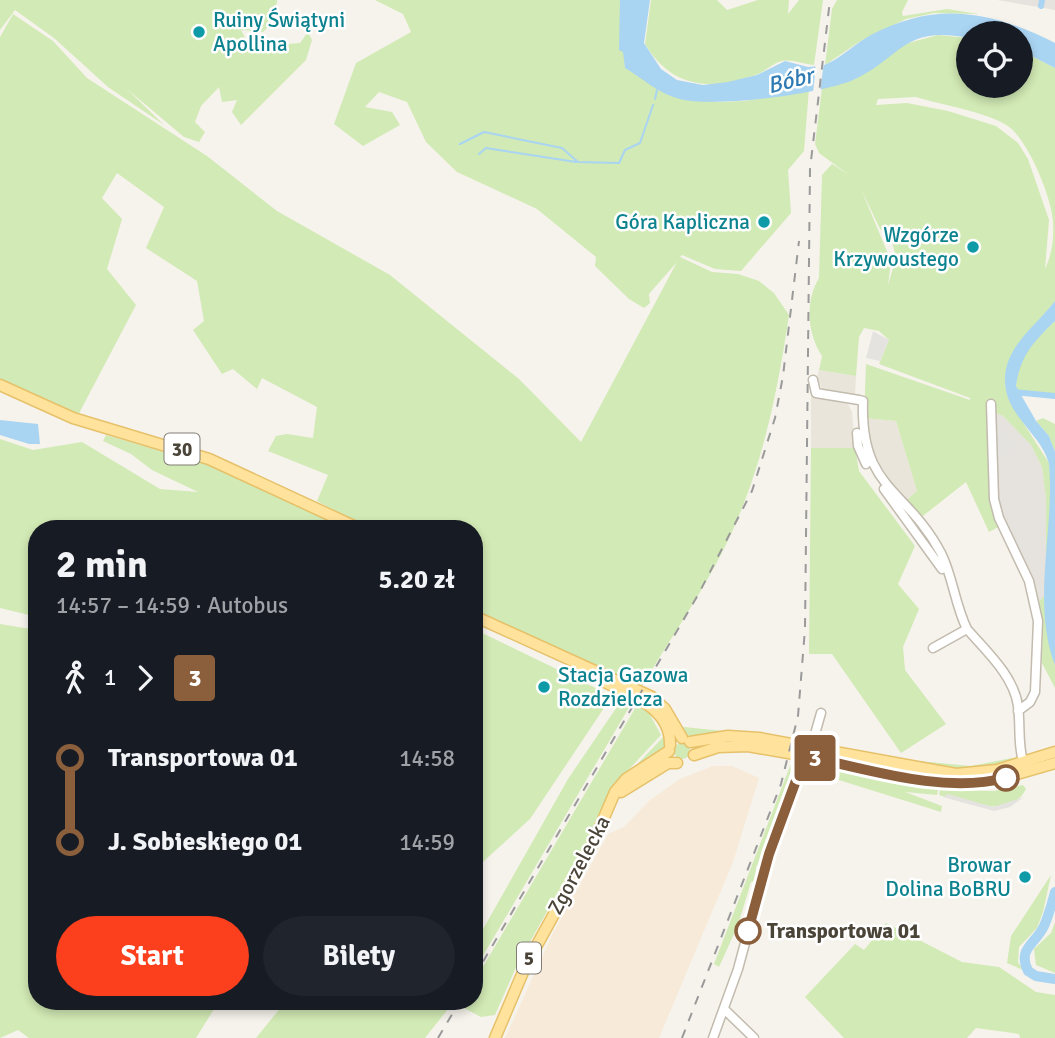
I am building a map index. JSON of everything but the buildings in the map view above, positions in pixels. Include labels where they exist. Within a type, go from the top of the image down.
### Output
[{"type":"main road","name":"30","points":[[0,385],[73,418],[209,458],[341,520]]},
{"type":"main road","points":[[483,620],[655,700],[665,709],[694,755]]},
{"type":"main road","points":[[575,663],[653,708],[664,722],[669,748],[677,763]]},
{"type":"main road","name":"5","points":[[669,748],[686,740],[728,736],[789,744],[951,783],[985,782],[1055,752]]},
{"type":"main road","name":"5","points":[[677,763],[687,763],[705,749],[734,746],[813,751],[945,773],[983,772],[1055,763]]},
{"type":"main road","name":"Zgorzelecka","points":[[495,1038],[526,965],[610,807],[615,792],[626,779],[669,748]]},
{"type":"main road","name":"Zgorzelecka","points":[[610,807],[629,786],[668,763],[677,763]]},
{"type":"street","points":[[813,380],[816,393],[859,400],[858,437],[861,454],[948,577],[967,629],[1004,673],[1018,711],[1017,742],[1025,767]]},
{"type":"street","points":[[991,404],[994,499],[999,518],[1029,581],[1038,621],[1035,692],[1030,702],[1018,711]]},
{"type":"street","points":[[933,649],[967,629]]},
{"type":"street","points":[[713,1038],[738,970],[769,854],[813,751],[816,723],[821,713]]},
{"type":"street","points":[[724,1009],[754,1038]]},
{"type":"shaded area","points":[[997,0],[1055,0],[1055,10],[1044,8]]},
{"type":"shaded area","points":[[873,331],[889,340],[880,361],[866,358]]},
{"type":"shaded area","points":[[819,370],[856,376],[855,395],[824,392],[817,378]]},
{"type":"shaded area","points":[[811,396],[848,404],[852,412],[855,448],[811,448]]},
{"type":"shaded area","points":[[993,412],[1003,416],[1031,445],[1042,467],[1046,499],[1046,595],[1037,603],[1033,580],[1016,541],[1003,520],[997,498]]},
{"type":"shaded area","points":[[864,418],[896,421],[917,491],[904,502],[878,473]]},
{"type":"shaded area","points":[[993,421],[1000,423],[1016,448],[1011,453],[995,455]]},
{"type":"shaded area","points":[[713,766],[732,766],[759,778],[733,862],[659,1038],[505,1038],[553,933],[608,834],[624,827],[650,800],[680,779]]},
{"type":"shaded area","points":[[948,794],[993,807],[1024,797],[1010,807],[994,811],[943,797]]},
{"type":"green space","points":[[0,0],[277,0],[275,20],[263,32],[241,30],[250,47],[300,43],[308,32],[312,40],[306,60],[241,125],[232,112],[237,100],[222,102],[219,87],[201,106],[195,122],[205,132],[199,142],[184,137],[127,89],[164,125],[108,87],[54,38],[15,10],[0,30]]},
{"type":"green space","points":[[375,0],[620,0],[625,68],[632,72],[717,102],[745,101],[809,89],[804,151],[788,170],[791,213],[741,271],[715,269],[682,255],[680,257],[712,272],[738,274],[759,281],[774,293],[789,315],[771,413],[742,508],[709,577],[642,686],[625,675],[624,680],[483,614],[483,520],[352,520],[317,501],[328,475],[268,451],[276,436],[287,434],[313,438],[317,407],[262,378],[257,389],[233,369],[222,374],[193,330],[204,321],[197,281],[146,248],[164,207],[117,173],[102,198],[122,219],[107,269],[136,305],[76,419],[0,385],[0,37],[13,14],[53,41],[87,78],[207,156],[277,211],[390,275],[519,379],[581,442],[677,262],[649,294],[650,303],[644,308],[629,299],[595,266],[596,257],[537,209],[457,172],[426,142],[407,102],[379,92],[365,107],[392,112],[400,125],[363,146],[334,124],[356,63],[411,32],[403,14]]},
{"type":"green space","points":[[651,0],[717,0],[727,10],[758,0],[789,0],[788,14],[799,0],[823,0],[814,65],[782,61],[758,74],[725,83],[709,84],[680,78],[655,59],[645,44]]},
{"type":"green space","points":[[837,0],[908,0],[902,12],[903,16],[947,9],[979,14],[934,13],[906,19],[859,42],[825,65],[832,9]]},
{"type":"green space","points":[[938,35],[956,37],[956,98],[1033,98],[1033,57],[1055,68],[1055,301],[1025,335],[1010,359],[1006,386],[1010,402],[1049,463],[1054,511],[1047,623],[1055,665],[1055,688],[1042,663],[1043,620],[1037,603],[1046,595],[1046,499],[1042,467],[1031,445],[1003,416],[988,410],[989,483],[998,527],[989,532],[966,482],[919,519],[904,502],[917,491],[896,421],[864,418],[866,364],[970,398],[879,364],[889,340],[879,331],[864,328],[859,337],[856,376],[819,370],[822,356],[813,337],[810,307],[814,287],[819,278],[822,175],[832,164],[849,175],[819,153],[815,144],[822,88],[855,79],[901,45]],"holes":[[[916,97],[964,109],[1008,126],[1031,156],[1052,212],[1053,240],[1045,269],[1049,220],[1028,159],[1018,143],[996,126],[948,111],[907,103],[876,105],[878,99]],[[861,189],[880,229],[891,237],[896,258],[888,285],[891,261]]]},
{"type":"green space","points":[[1055,321],[1055,396],[1017,392],[1016,381],[1021,361]]},
{"type":"green space","points":[[1043,418],[1055,424],[1055,452],[1049,436],[1036,421]]},
{"type":"green space","points":[[106,435],[212,466],[328,520],[28,520],[28,615],[0,608],[0,439],[33,450],[82,442],[160,489],[198,492],[152,470],[131,454],[103,441]]},
{"type":"green space","points":[[811,448],[855,448],[859,471],[915,546],[898,584],[919,609],[903,647],[905,670],[946,724],[901,753],[832,654],[809,654]]},
{"type":"green space","points":[[0,624],[28,629],[28,1010],[213,1010],[196,1038],[29,1038],[18,1030],[0,1038]]},
{"type":"green space","points":[[483,633],[612,696],[530,819],[483,862]]},
{"type":"green space","points":[[623,698],[631,704],[483,956],[483,929],[568,779]]},
{"type":"green space","points":[[637,705],[648,711],[661,735],[618,781],[589,841],[587,840],[517,965],[495,1015],[481,1017],[468,1010],[483,1010],[483,967]]},
{"type":"green space","points":[[684,727],[723,731],[721,734],[696,740],[678,729]]},
{"type":"green space","points":[[666,734],[664,752],[625,777]]},
{"type":"green space","points":[[679,743],[685,743],[690,751],[688,757],[679,759],[674,754],[674,748]]},
{"type":"green space","points":[[1017,757],[1008,763],[981,769],[908,763],[909,760],[971,766]]},
{"type":"green space","points":[[792,761],[796,768],[766,852],[756,867],[755,881],[751,882],[738,925],[719,967],[714,964]]},
{"type":"green space","points":[[815,764],[938,790],[937,795],[905,792],[942,806],[941,812],[807,770]]},
{"type":"green space","points":[[838,767],[942,785],[1004,784],[1004,787],[942,788]]},
{"type":"green space","points":[[1023,785],[1026,789],[1019,798],[1010,804],[998,806],[973,805],[939,795],[940,790],[994,791]]},
{"type":"green space","points":[[1051,875],[1037,928],[1019,947],[1018,962],[1023,970],[1007,963],[1011,936]]},
{"type":"green space","points":[[1055,922],[1055,973],[1036,965],[1034,949],[1051,933]]},
{"type":"green space","points":[[886,923],[962,962],[999,967],[1036,992],[1055,995],[1055,1038],[1020,1038],[1019,1034],[976,1028],[967,1038],[844,1038],[805,997],[855,944],[864,950]]},
{"type":"green space","points":[[279,1010],[447,1010],[425,1038],[256,1038]]},
{"type":"water","name":"Bóbr","points":[[620,0],[650,0],[644,43],[661,69],[677,80],[703,85],[757,75],[785,61],[808,67],[822,66],[871,35],[918,17],[964,14],[1001,21],[956,21],[956,36],[929,36],[915,40],[853,80],[793,95],[741,101],[696,101],[672,96],[625,68],[623,52],[619,50]]},
{"type":"water","points":[[1033,32],[1055,43],[1055,68],[1033,57]]},
{"type":"water","points":[[1055,301],[1055,321],[1029,350],[1016,386],[1036,421],[1049,436],[1055,452],[1055,665],[1048,641],[1044,591],[1049,464],[1039,443],[1011,404],[1005,380],[1006,368],[1016,347]]},
{"type":"water","points":[[0,420],[38,424],[40,444],[29,444],[0,435]]},
{"type":"pier","points":[[824,62],[820,92],[813,93],[816,63]]},
{"type":"waterway","points":[[1041,6],[1042,0]]},
{"type":"waterway","points":[[655,99],[657,90]]},
{"type":"waterway","points":[[460,144],[484,132],[562,148],[578,162],[619,163],[625,150],[640,143],[653,105]]},
{"type":"waterway","points":[[479,154],[486,148],[576,162]]},
{"type":"waterway","points":[[1013,392],[1055,396]]},
{"type":"waterway","points":[[1055,892],[1044,926],[1026,951],[1025,957],[1028,971],[1036,976],[1055,979]]},
{"type":"railway","points":[[682,1038],[781,784],[798,716],[805,629],[810,169],[830,0]]},
{"type":"railway","points":[[483,962],[698,595],[752,491],[775,418],[783,376],[799,241]]},
{"type":"railway","points":[[438,1038],[455,1010]]},
{"type":"bus line","name":"3","points":[[748,931],[769,854],[805,756],[951,783],[976,783],[1006,778]]},
{"type":"place","name":"Ruiny Świątyni Apollina","points":[[199,32]]},
{"type":"place","name":"Góra Kapliczna","points":[[764,222]]},
{"type":"place","name":"Wzgórze Krzywoustego","points":[[973,247]]},
{"type":"place","name":"Stacja Gazowa Rozdzielcza","points":[[544,687]]},
{"type":"place","name":"Browar Dolina BoBRU","points":[[1025,877]]},
{"type":"place","name":"Transportowa 01","points":[[748,931]]}]
